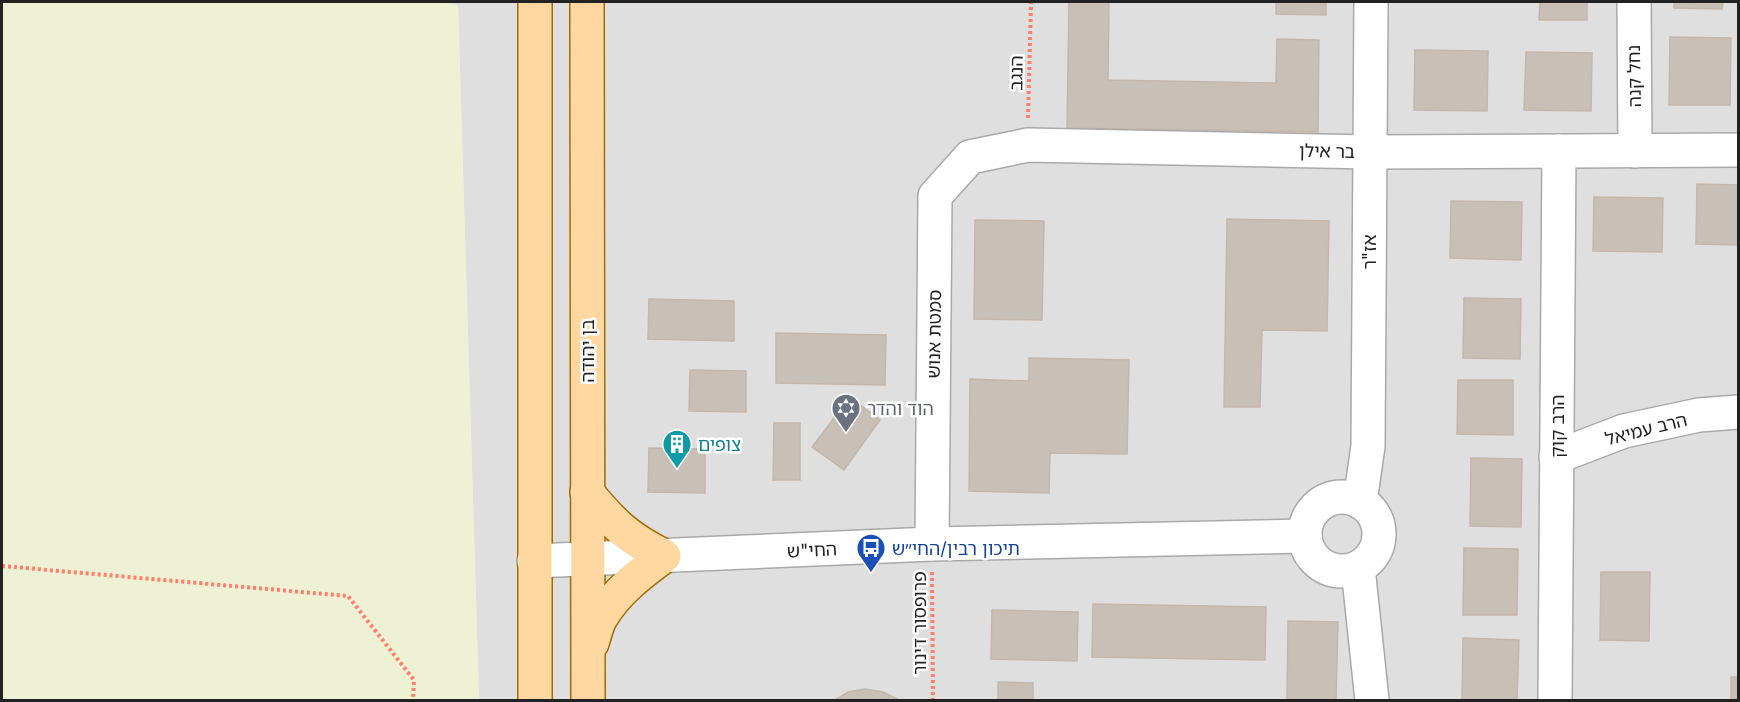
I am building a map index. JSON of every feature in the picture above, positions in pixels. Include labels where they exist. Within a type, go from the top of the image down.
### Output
[{"type":"main road","points":[[535,2],[535,700]]},
{"type":"main road","name":"בן יהודה","points":[[586,2],[588,700]]},
{"type":"main road","points":[[587,492],[609,519],[637,542],[664,556],[639,574],[601,616],[587,656]]},
{"type":"street","name":"אז\"ר","points":[[1360,502],[1368,446],[1371,2]]},
{"type":"street","name":"נחל קנה","points":[[1634,2],[1635,151]]},
{"type":"street","name":"בר אילן","points":[[935,196],[970,157],[1028,144],[1370,152],[1738,150]]},
{"type":"street","name":"הרב קוק","points":[[1555,700],[1559,151]]},
{"type":"street","name":"סמטת אנוש","points":[[932,544],[935,196]]},
{"type":"street","name":"הרב עמיאל","points":[[1556,458],[1624,431],[1699,416],[1738,412]]},
{"type":"street","points":[[1339,497],[1360,502],[1370,509],[1376,519],[1379,530],[1374,553],[1358,568],[1346,571],[1323,566],[1308,548],[1305,536],[1311,514],[1318,506],[1339,497]]},
{"type":"street","name":"החי\"ש","points":[[534,561],[932,544],[1305,536]]},
{"type":"street","points":[[1358,568],[1372,700]]},
{"type":"path","name":"הנגב","points":[[1028,144],[1031,2]]},
{"type":"path","name":"פרופסור דינור","points":[[932,544],[933,700]]},
{"type":"path","points":[[2,566],[348,596],[414,680],[413,700]]},
{"type":"shaded area","points":[[438,2],[1738,2],[1738,700],[479,700],[458,5]]},
{"type":"green space","points":[[2,2],[438,2],[458,5],[479,700],[2,700]]},
{"type":"building","points":[[1069,2],[1109,2],[1108,80],[1276,83],[1277,39],[1319,40],[1318,132],[1067,128]]},
{"type":"building","points":[[1276,2],[1326,2],[1326,15],[1276,14]]},
{"type":"building","points":[[1540,2],[1587,2],[1587,20],[1539,20]]},
{"type":"building","points":[[1674,2],[1723,2],[1722,9],[1674,8]]},
{"type":"building","points":[[1670,37],[1731,38],[1730,105],[1669,105]]},
{"type":"building","points":[[1415,50],[1488,51],[1487,111],[1414,110]]},
{"type":"building","points":[[1526,52],[1592,53],[1591,111],[1524,110]]},
{"type":"building","points":[[1697,184],[1738,185],[1738,245],[1696,244]]},
{"type":"building","points":[[1594,197],[1663,198],[1662,252],[1593,251]]},
{"type":"building","points":[[1451,201],[1522,202],[1521,260],[1450,258]]},
{"type":"building","points":[[1227,219],[1329,221],[1327,331],[1262,330],[1260,407],[1224,407]]},
{"type":"building","points":[[975,220],[1044,221],[1042,320],[974,319]]},
{"type":"building","points":[[1464,298],[1521,299],[1520,359],[1463,358]]},
{"type":"building","points":[[649,299],[734,301],[734,341],[648,339]]},
{"type":"building","points":[[776,333],[886,335],[885,385],[776,383]]},
{"type":"building","points":[[1029,358],[1129,360],[1127,454],[1050,453],[1049,493],[969,491],[970,379],[1029,381]]},
{"type":"building","points":[[690,370],[746,371],[746,412],[689,411]]},
{"type":"building","points":[[1458,380],[1513,380],[1513,435],[1457,434]]},
{"type":"building","name":"הוד והדר","points":[[850,397],[880,420],[844,470],[812,447]]},
{"type":"building","points":[[774,423],[800,423],[800,480],[773,480]]},
{"type":"building","name":"צופים","points":[[649,448],[705,449],[705,493],[648,492]]},
{"type":"building","points":[[1471,458],[1522,459],[1521,527],[1470,526]]},
{"type":"building","points":[[1464,548],[1518,549],[1517,615],[1463,615]]},
{"type":"building","points":[[1601,572],[1650,572],[1649,641],[1600,640]]},
{"type":"building","points":[[1093,604],[1266,607],[1265,660],[1092,657]]},
{"type":"building","points":[[992,610],[1078,612],[1077,661],[991,659]]},
{"type":"building","points":[[1288,621],[1338,622],[1336,700],[1287,700]]},
{"type":"building","points":[[1463,638],[1519,640],[1517,700],[1462,700]]},
{"type":"building","points":[[1731,677],[1738,677],[1738,700],[1731,700]]},
{"type":"building","points":[[998,682],[1033,683],[1033,700],[998,700]]},
{"type":"building","points":[[865,689],[883,692],[899,700],[835,700],[848,692]]},
{"type":"place","name":"הוד והדר","points":[[846,434]]},
{"type":"place","name":"צופים","points":[[677,470]]},
{"type":"place","name":"תיכון רבין/החי״ש","points":[[871,574]]}]
